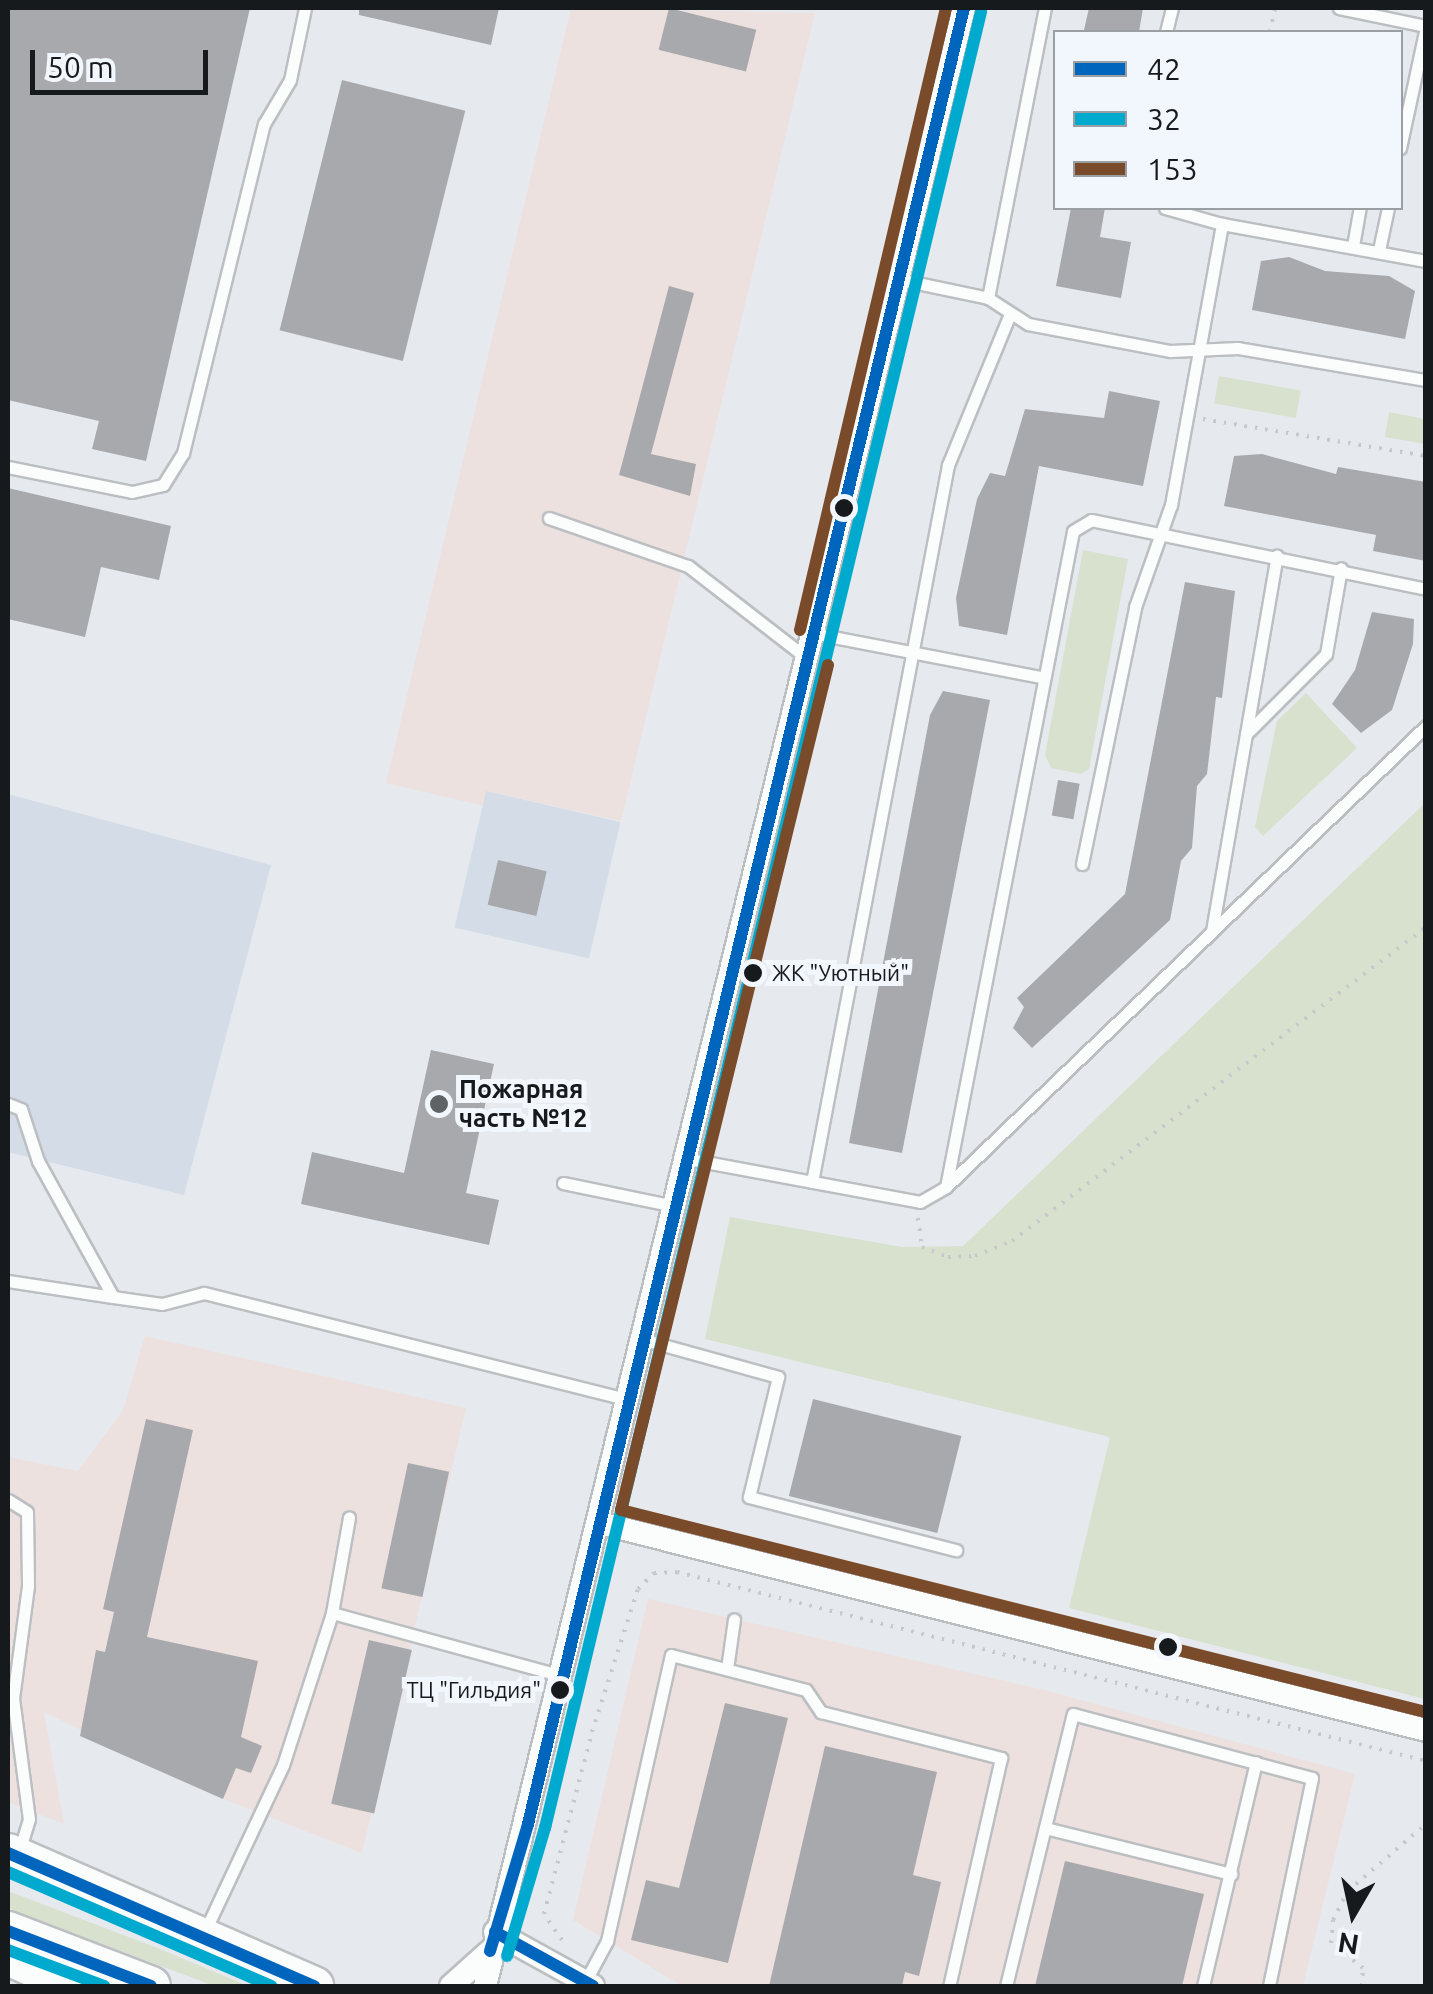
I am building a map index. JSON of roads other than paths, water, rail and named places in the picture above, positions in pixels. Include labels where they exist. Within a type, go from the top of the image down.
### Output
[{"type":"main road","points":[[12,1855],[204,1933],[314,1986]]},
{"type":"main road","points":[[8,1931],[151,1986]]},
{"type":"main road","points":[[8,1956],[76,1986]]},
{"type":"street","points":[[485,1986],[811,662],[964,8]]},
{"type":"street","points":[[600,1523],[1426,1730]]},
{"type":"street","points":[[493,1941],[590,1978]]},
{"type":"street","points":[[451,1986],[493,1941]]},
{"type":"lane","points":[[8,467],[132,492],[163,484],[183,453],[264,124],[290,80],[305,8]]},
{"type":"lane","points":[[988,298],[1045,8]]},
{"type":"lane","points":[[1339,8],[1394,26],[1426,26],[1403,134]]},
{"type":"lane","points":[[1172,210],[1222,224],[1380,250],[1426,262]]},
{"type":"lane","points":[[1353,246],[1360,210]]},
{"type":"lane","points":[[1380,250],[1388,210]]},
{"type":"lane","points":[[1082,864],[1135,607],[1164,535],[1194,352],[1222,224]]},
{"type":"lane","points":[[898,278],[988,298],[1010,314],[1194,352],[1238,348],[1426,380]]},
{"type":"lane","points":[[812,1182],[918,650],[916,615],[948,465],[1010,314]]},
{"type":"lane","points":[[549,518],[688,566],[811,662]]},
{"type":"lane","points":[[946,1187],[1072,531],[1090,520],[1341,568],[1426,590]]},
{"type":"lane","points":[[1212,930],[1277,556]]},
{"type":"lane","points":[[1246,735],[1326,654],[1341,568]]},
{"type":"lane","points":[[817,634],[918,650],[1042,677]]},
{"type":"lane","points":[[689,1158],[920,1202],[946,1187],[1426,726]]},
{"type":"lane","points":[[8,1104],[21,1109],[38,1161],[113,1297]]},
{"type":"lane","points":[[563,1183],[678,1208]]},
{"type":"lane","points":[[8,1281],[162,1304],[204,1294],[631,1400]]},
{"type":"lane","points":[[646,1340],[778,1377],[749,1497],[956,1550]]},
{"type":"lane","points":[[8,1500],[28,1512],[28,1586],[10,1697],[29,1820],[12,1855]]},
{"type":"lane","points":[[204,1933],[284,1764],[332,1613],[349,1518]]},
{"type":"lane","points":[[332,1613],[563,1676]]},
{"type":"lane","points":[[727,1669],[734,1620]]},
{"type":"lane","points":[[590,1978],[607,1941],[671,1655],[806,1690],[820,1712],[1000,1758],[949,1986]]},
{"type":"lane","points":[[1006,1986],[1073,1714],[1312,1778],[1269,1986]]},
{"type":"lane","points":[[1204,1986],[1256,1762]]},
{"type":"lane","points":[[1045,1828],[1231,1874]]},
{"type":"place","name":"ЖК \"Уютный\"","points":[[753,973]]},
{"type":"place","name":"Пожарная часть №12","points":[[439,1104]]},
{"type":"place","name":"ТЦ \"Гильдия\"","points":[[560,1690]]}]
